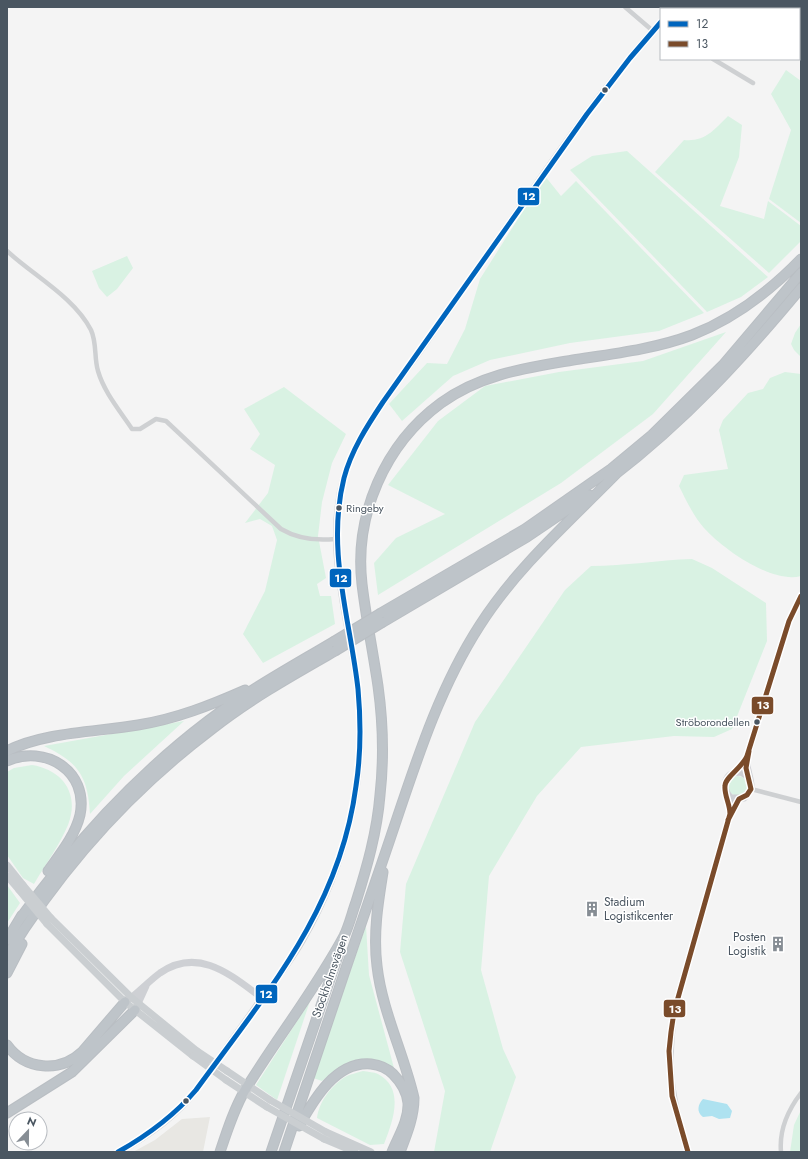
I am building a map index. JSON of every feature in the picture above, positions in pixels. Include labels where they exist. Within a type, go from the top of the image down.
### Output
[{"type":"highway","points":[[220,1152],[246,1089],[345,934],[368,864],[380,799],[382,720],[362,582],[361,553],[364,527],[370,503],[379,479],[391,456],[421,420],[440,404],[460,391],[485,379],[509,371],[655,345],[690,336],[747,306],[770,289],[801,260]]},
{"type":"highway","points":[[382,618],[525,529],[611,469],[652,435],[723,365],[801,273]]},
{"type":"highway","points":[[7,751],[21,744],[44,738],[140,725],[188,714],[274,677],[334,646],[527,537],[572,508],[660,439],[690,411],[759,338],[801,288]]},
{"type":"highway","points":[[793,298],[801,292]]},
{"type":"highway","name":"Stockholmsvägen","points":[[284,1152],[388,845],[438,704],[450,678],[481,623],[520,572],[617,473]]},
{"type":"highway","points":[[7,956],[27,924],[57,883],[100,832],[167,764],[241,708],[334,646]]},
{"type":"highway","points":[[19,920],[55,871],[93,826],[125,792],[162,758],[208,720],[274,677]]},
{"type":"highway","points":[[7,761],[20,755],[36,755],[50,758],[60,764],[71,774],[78,787],[81,802],[80,815],[70,840],[39,885],[7,940]]},
{"type":"highway","points":[[388,845],[378,905],[376,950],[379,978],[414,1098],[414,1109],[411,1122],[400,1152]]},
{"type":"highway","points":[[7,973],[16,953],[57,883]]},
{"type":"highway","name":"Stockholmsvägen","points":[[271,1152],[345,934]]},
{"type":"highway","points":[[7,1045],[22,1059],[37,1066],[62,1064],[76,1058],[129,1000]]},
{"type":"highway","points":[[7,1113],[72,1072],[136,1007]]},
{"type":"highway","points":[[287,1152],[303,1119],[328,1084],[336,1075],[359,1064],[378,1065],[390,1071],[399,1080],[405,1091],[408,1103],[407,1115],[392,1152]]},
{"type":"main road","points":[[7,866],[21,888],[49,921],[136,1007],[226,1080],[246,1089]]},
{"type":"main road","points":[[7,876],[21,888]]},
{"type":"main road","points":[[195,1054],[227,1072],[246,1089],[268,1104],[355,1152]]},
{"type":"main road","points":[[325,1135],[371,1152]]},
{"type":"street","points":[[118,1152],[153,1131],[185,1103],[293,956],[324,900],[345,842],[355,794],[359,762],[360,713],[335,539],[339,500],[344,477],[358,441],[368,425],[590,108],[628,60],[658,27],[625,7]]},
{"type":"street","points":[[715,60],[753,83]]},
{"type":"street","points":[[7,251],[66,299],[81,314],[94,336],[96,362],[100,378],[132,429],[140,429],[156,419],[166,420],[281,529],[297,537],[311,540],[335,539]]},
{"type":"street","points":[[730,814],[739,799],[747,795],[751,789],[746,768],[748,754],[787,627],[801,596]]},
{"type":"street","points":[[688,1152],[672,1096],[669,1051],[674,1012],[730,814],[731,806],[726,791],[725,782],[728,776],[741,768],[748,754]]},
{"type":"street","points":[[736,772],[741,772],[749,777]]},
{"type":"street","points":[[751,789],[801,802]]},
{"type":"street","points":[[728,795],[731,798],[739,799]]},
{"type":"street","points":[[129,1000],[161,972],[171,966],[182,963],[202,963],[223,971],[262,998]]},
{"type":"street","points":[[136,1007],[147,984]]},
{"type":"street","points":[[781,1152],[781,1136],[788,1114],[801,1093]]},
{"type":"shaded area","points":[[210,1117],[203,1152],[133,1152],[155,1140],[182,1119]]},
{"type":"green space","points":[[786,70],[801,81],[801,223],[769,199],[791,130],[771,94]]},
{"type":"green space","points":[[728,116],[742,125],[739,157],[720,206],[764,219],[768,201],[801,226],[801,241],[769,273],[655,172],[684,140],[698,139],[709,134]]},
{"type":"green space","points":[[627,151],[768,277],[741,297],[707,312],[570,170],[592,156]]},
{"type":"green space","points":[[545,176],[561,196],[576,181],[704,313],[659,331],[570,343],[490,360],[453,376],[402,421],[389,404],[427,363],[447,364],[465,329],[480,279]]},
{"type":"green space","points":[[127,256],[133,268],[117,289],[107,297],[99,288],[92,271]]},
{"type":"green space","points":[[801,324],[801,357],[794,350],[791,344],[795,333]]},
{"type":"green space","points":[[726,332],[653,414],[561,483],[378,595],[374,563],[396,538],[445,514],[388,485],[438,421],[485,386],[559,372],[643,361]]},
{"type":"green space","points":[[785,372],[801,374],[801,576],[789,577],[776,575],[749,563],[735,555],[712,536],[700,524],[679,486],[684,475],[728,469],[719,430],[723,420],[748,393],[763,389],[770,378]]},
{"type":"green space","points":[[284,387],[346,434],[332,463],[322,502],[318,536],[326,578],[317,584],[320,596],[331,596],[335,624],[263,663],[243,634],[265,591],[277,540],[272,526],[260,519],[245,523],[268,493],[275,465],[250,449],[260,434],[244,409]]},
{"type":"green space","points":[[692,559],[712,568],[766,603],[767,641],[732,729],[714,737],[674,736],[581,747],[537,796],[489,876],[481,970],[503,1049],[516,1077],[490,1152],[434,1152],[445,1091],[400,952],[406,884],[475,722],[565,590],[591,566]]},
{"type":"green space","points":[[184,721],[124,776],[90,814],[87,790],[84,780],[79,772],[65,758],[44,746]]},
{"type":"green space","points":[[32,765],[52,772],[60,778],[66,785],[72,803],[68,825],[34,884],[23,878],[7,855],[7,772],[14,768]]},
{"type":"green space","points":[[734,776],[742,776],[748,782],[748,790],[742,796],[734,796],[728,790],[728,782]]},
{"type":"green space","points":[[7,885],[20,903],[7,923]]},
{"type":"green space","points":[[366,926],[369,975],[394,1068],[372,1061],[355,1060],[340,1067],[322,1081],[313,1078]]},
{"type":"green space","points":[[310,1001],[277,1100],[256,1085]]},
{"type":"green space","points":[[363,1071],[378,1074],[387,1080],[392,1088],[394,1097],[393,1117],[384,1144],[370,1145],[317,1118],[323,1100],[335,1085],[347,1076]]},
{"type":"green space","points":[[801,1110],[801,1152],[790,1152],[794,1125]]},
{"type":"water","points":[[703,1099],[727,1104],[732,1111],[730,1118],[719,1119],[712,1116],[703,1117],[699,1113],[698,1108]]},
{"type":"transit line","name":"12","points":[[118,1152],[140,1139],[170,1117],[196,1090],[273,984],[296,948],[317,911],[334,872],[347,830],[358,774],[360,750],[358,689],[341,584],[337,531],[339,505],[344,478],[355,448],[365,429],[383,402],[587,114],[630,58],[660,23]]},
{"type":"transit line","name":"13","points":[[688,1152],[672,1096],[669,1051],[674,1012],[730,814],[725,793],[725,786],[728,779],[747,756],[789,621],[801,596]]},
{"type":"transit line","name":"13","points":[[728,820],[739,799],[747,795],[751,789],[746,768],[749,751]]},
{"type":"place","name":"Ringeby","points":[[339,508]]},
{"type":"place","name":"Ströborondellen","points":[[757,722]]},
{"type":"place","name":"Stadium Logistikcenter","points":[[592,909]]},
{"type":"place","name":"Posten Logistik","points":[[778,944]]}]
